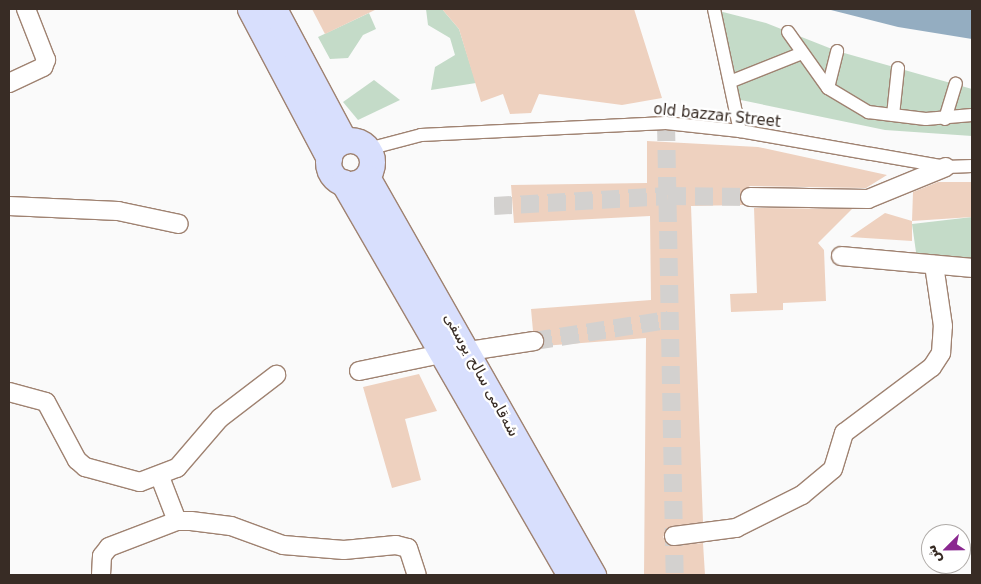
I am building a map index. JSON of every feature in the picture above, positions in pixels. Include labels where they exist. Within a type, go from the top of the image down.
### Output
[{"type":"main road","points":[[250,9],[336,149]]},
{"type":"main road","points":[[274,9],[336,149],[333,175],[343,182],[353,184],[367,176],[373,160],[368,149],[358,140],[336,149]]},
{"type":"main road","name":"شەقامی سالح یوسفی","points":[[367,176],[469,351],[593,575]]},
{"type":"main road","name":"شەقامی سالح یوسفی","points":[[343,182],[570,575]]},
{"type":"street","points":[[9,83],[43,67],[46,60],[26,9]]},
{"type":"street","points":[[714,9],[732,81],[740,131]]},
{"type":"street","points":[[788,32],[800,54],[828,88],[868,112],[945,119],[972,115]]},
{"type":"street","points":[[828,88],[837,51]]},
{"type":"street","points":[[732,81],[800,54]]},
{"type":"street","points":[[893,115],[898,68]]},
{"type":"street","points":[[945,119],[956,84]]},
{"type":"street","name":"old bazzar Street","points":[[368,149],[394,139],[431,134],[666,124],[740,131],[946,167],[972,166]]},
{"type":"street","points":[[750,197],[868,200],[946,167]]},
{"type":"street","points":[[9,206],[118,211],[179,224]]},
{"type":"street","points":[[841,256],[972,268]]},
{"type":"street","points":[[674,536],[736,528],[802,495],[833,469],[844,433],[932,368],[941,353],[943,326],[934,265]]},
{"type":"street","points":[[469,351],[534,341]]},
{"type":"street","points":[[359,371],[441,354]]},
{"type":"street","points":[[9,392],[46,402],[77,460],[85,467],[126,481],[160,477],[192,454],[220,418],[276,375]]},
{"type":"street","points":[[160,477],[177,521]]},
{"type":"street","points":[[101,575],[102,556],[109,547],[177,521],[231,526],[283,545],[344,550],[396,545],[408,548],[417,575]]},
{"type":"green space","points":[[426,9],[442,9],[459,29],[476,83],[431,90],[435,67],[455,55],[450,38],[428,25]]},
{"type":"green space","points":[[715,10],[766,23],[837,51],[972,89],[972,136],[885,130],[736,99]]},
{"type":"green space","points":[[369,13],[376,29],[363,35],[348,58],[330,59],[318,37]]},
{"type":"green space","points":[[374,80],[400,100],[358,120],[343,102]]},
{"type":"green space","points":[[972,217],[972,263],[917,259],[912,224]]},
{"type":"water","points":[[827,9],[972,9],[972,39],[898,27]]},
{"type":"building","points":[[312,9],[377,9],[325,34]]},
{"type":"building","points":[[442,9],[634,9],[662,98],[622,105],[539,94],[531,113],[510,114],[503,94],[481,102],[459,29]]},
{"type":"building","points":[[647,141],[758,147],[887,175],[866,188],[750,186],[741,192],[743,205],[691,206],[703,522],[672,526],[663,537],[670,546],[703,543],[705,575],[644,575],[646,338],[543,346],[543,335],[533,331],[531,309],[651,300],[650,216],[514,223],[511,185],[647,183]]},
{"type":"building","points":[[938,182],[972,182],[972,217],[912,221],[913,192]]},
{"type":"building","points":[[754,208],[852,209],[818,243],[824,250],[826,301],[783,303],[783,310],[731,312],[730,294],[757,293]]},
{"type":"building","points":[[885,213],[912,221],[912,241],[850,237]]},
{"type":"building","points":[[419,374],[437,411],[405,419],[421,480],[392,488],[363,387]]},
{"type":"tunnel","points":[[666,123],[675,575]]},
{"type":"tunnel","points":[[494,206],[668,196],[750,197]]},
{"type":"tunnel","points":[[534,341],[668,320]]}]
